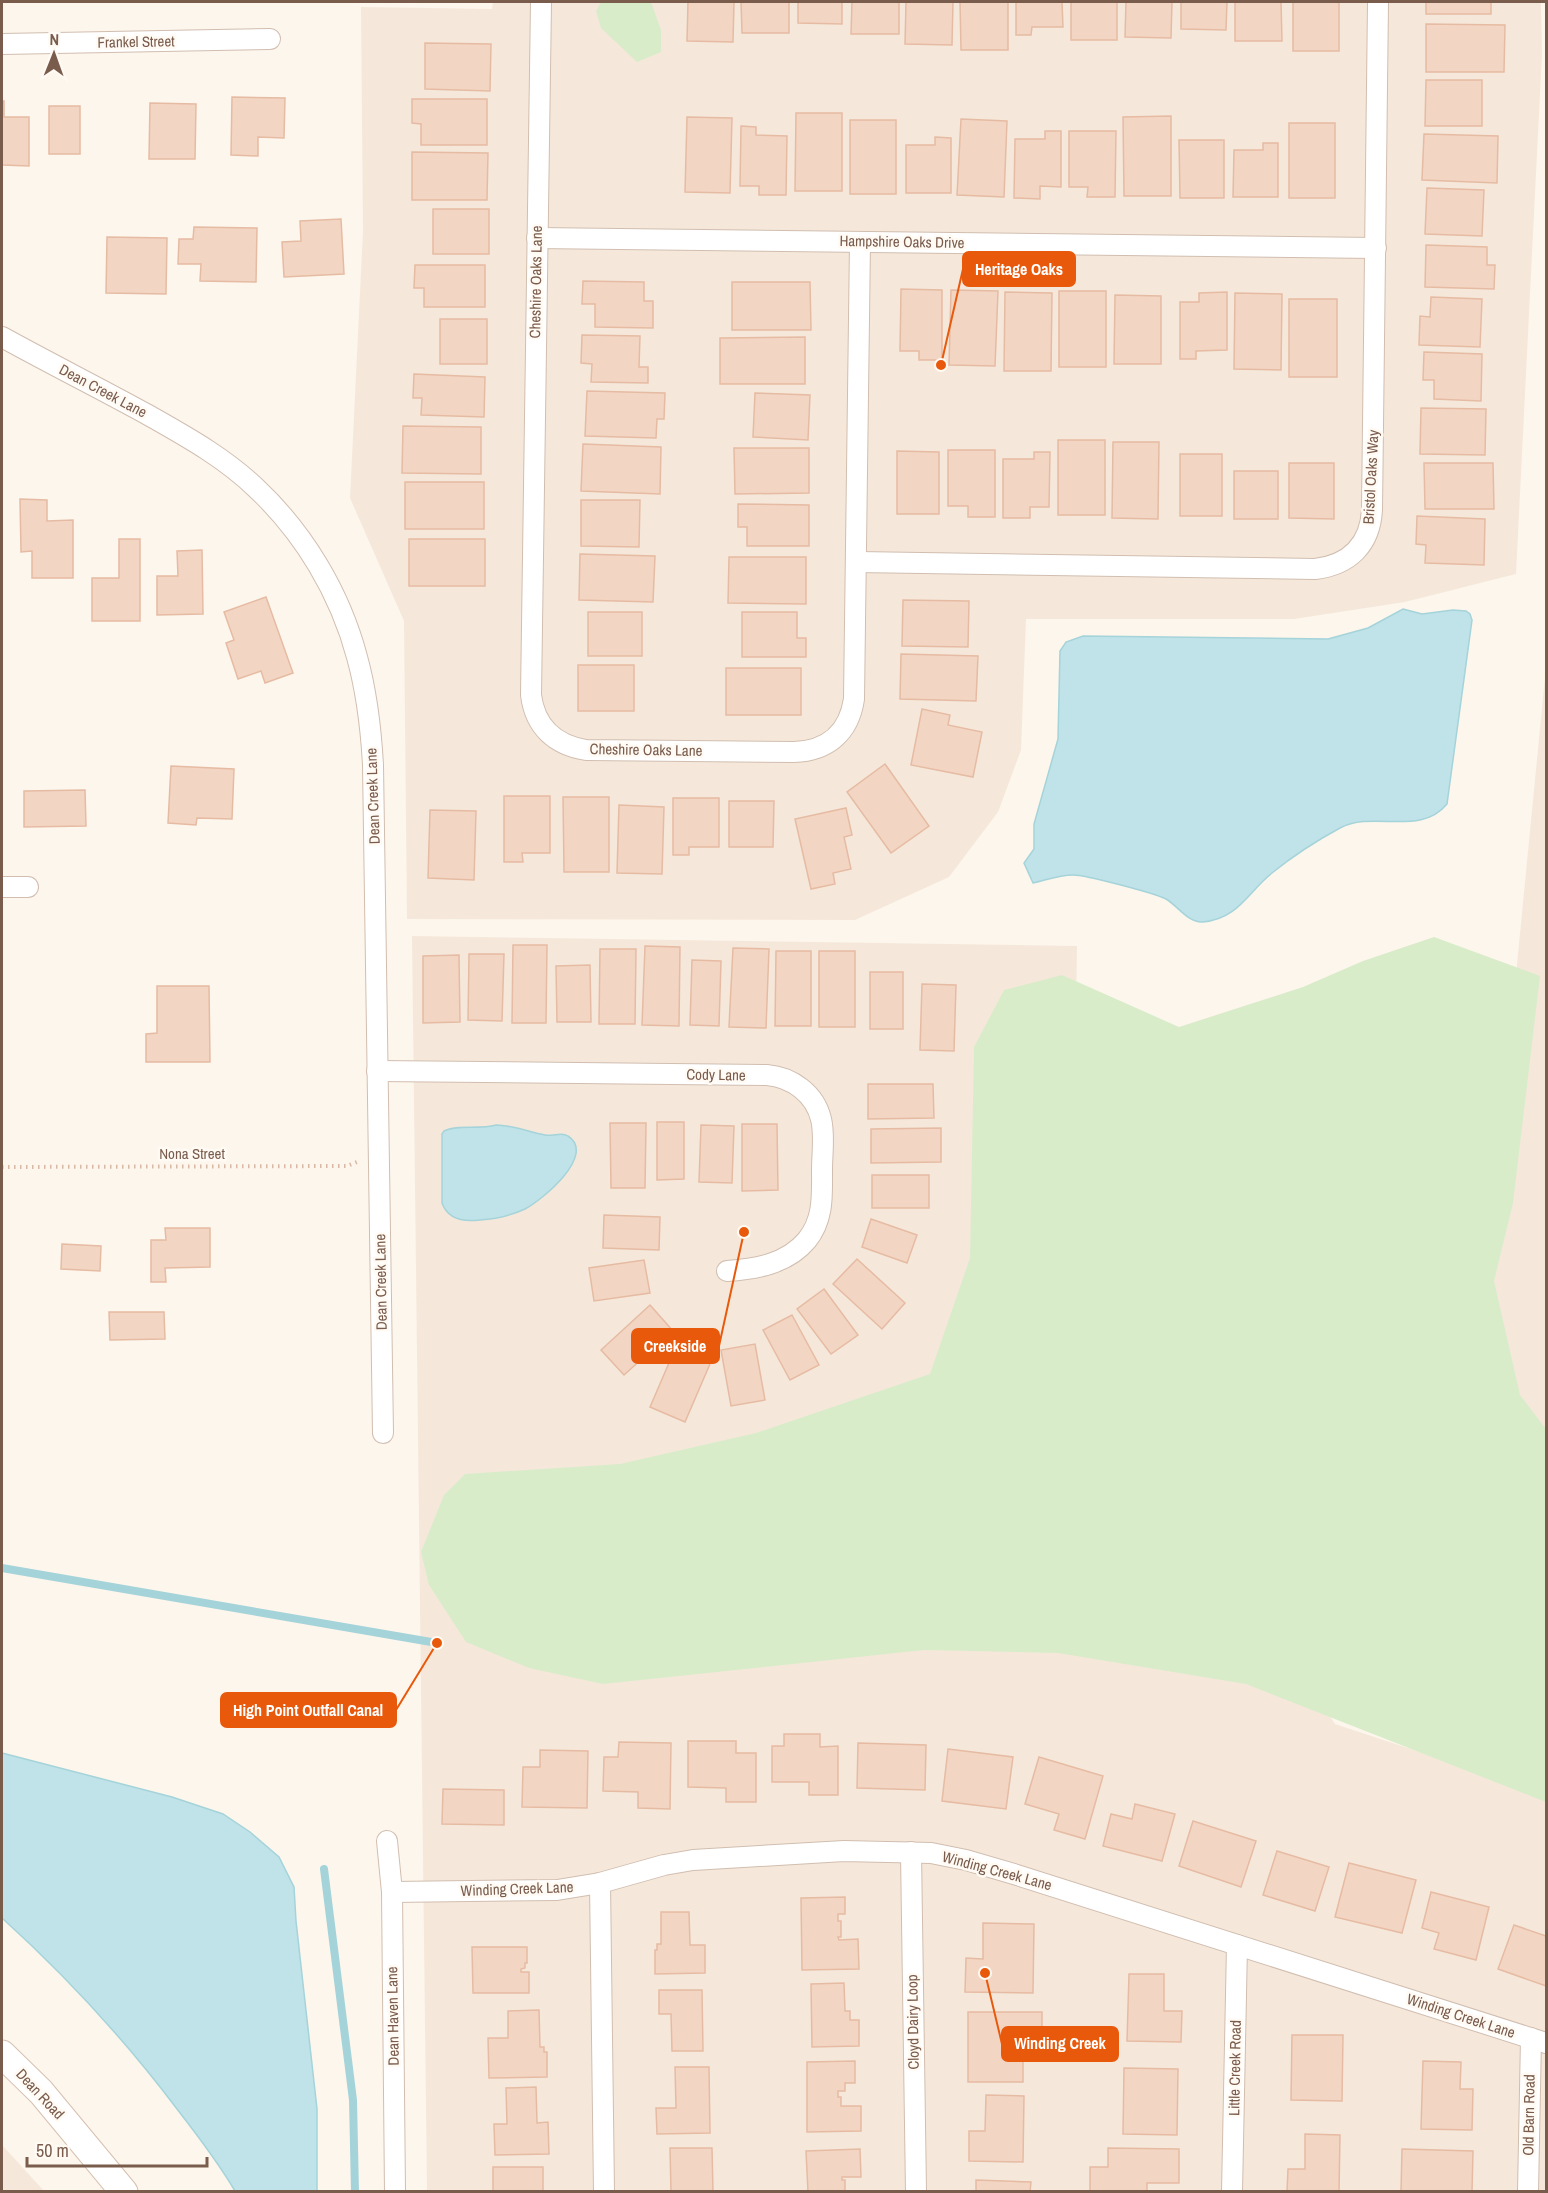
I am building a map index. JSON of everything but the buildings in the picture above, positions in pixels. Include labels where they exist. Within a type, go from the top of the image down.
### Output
[{"type":"street","name":"Cheshire Oaks Lane","points":[[541,2],[531,695],[535,714],[544,730],[553,738],[563,744],[586,750],[806,752],[826,745],[842,731],[852,710],[860,242]]},
{"type":"street","name":"Bristol Oaks Way","points":[[856,562],[1315,569],[1333,566],[1349,558],[1363,543],[1372,517],[1378,2]]},
{"type":"street","name":"Frankel Street","points":[[2,44],[270,39]]},
{"type":"street","name":"Hampshire Oaks Drive","points":[[537,238],[1376,248]]},
{"type":"street","name":"Dean Creek Lane","points":[[2,337],[173,429],[235,470],[288,521],[329,585],[341,609],[357,656],[367,699],[374,765],[383,1433]]},
{"type":"street","points":[[2,887],[28,887]]},
{"type":"street","name":"Cody Lane","points":[[377,1071],[767,1075],[789,1080],[808,1095],[821,1119],[822,1205],[819,1220],[806,1241],[784,1258],[756,1268],[727,1271]]},
{"type":"street","name":"Dean Haven Lane","points":[[387,1841],[392,1892],[395,2192]]},
{"type":"street","name":"Winding Creek Lane","points":[[392,1892],[566,1889],[693,1860],[821,1851],[863,1850],[940,1855],[984,1865],[1539,2040]]},
{"type":"street","name":"Cloyd Dairy Loop","points":[[911,1852],[916,2192]]},
{"type":"street","points":[[600,1883],[604,2192]]},
{"type":"street","name":"Little Creek Road","points":[[1232,2192],[1238,1945]]},
{"type":"street","name":"Old Barn Road","points":[[1528,2192],[1539,2040]]},
{"type":"street","name":"Dean Road","points":[[2,2054],[41,2092],[124,2192]]},
{"type":"path","name":"Nona Street","points":[[2,1167],[347,1166],[379,1150]]},
{"type":"shaded area","points":[[493,2],[1541,2],[1542,54],[1516,574],[1405,602],[1294,619],[1026,619],[1021,750],[998,812],[949,877],[855,920],[407,919],[404,621],[350,498],[363,231],[361,7],[492,9]]},
{"type":"shaded area","points":[[1546,667],[1546,2191],[427,2191],[412,936],[1077,946],[1068,1547],[1237,1572],[1335,1724],[1426,1754],[1491,1231]]},
{"type":"shaded area","points":[[2,2145],[44,2191],[2,2191]]},
{"type":"green space","points":[[601,2],[651,2],[661,30],[661,52],[637,62],[601,28],[596,11]]},
{"type":"green space","points":[[1434,937],[1540,976],[1513,1203],[1494,1281],[1520,1395],[1546,1429],[1546,1802],[1246,1684],[1058,1653],[924,1650],[603,1684],[529,1668],[466,1642],[429,1585],[421,1552],[444,1495],[465,1474],[620,1464],[756,1433],[930,1374],[970,1258],[974,1047],[1004,990],[1062,975],[1179,1027],[1303,987],[1363,961]]},
{"type":"water","points":[[1403,609],[1422,614],[1453,610],[1466,611],[1472,620],[1447,804],[1436,814],[1424,819],[1367,821],[1340,828],[1280,867],[1264,880],[1242,904],[1215,920],[1198,922],[1166,899],[1105,881],[1073,875],[1033,883],[1024,863],[1034,849],[1034,824],[1058,739],[1060,651],[1066,642],[1083,636],[1328,639],[1368,628]]},
{"type":"water","points":[[496,1125],[545,1135],[568,1136],[575,1144],[576,1154],[572,1165],[554,1187],[525,1209],[492,1219],[468,1221],[457,1219],[448,1213],[442,1203],[442,1134],[444,1131],[455,1128]]},
{"type":"water","points":[[2,1753],[172,1797],[223,1814],[250,1832],[279,1857],[294,1887],[317,2109],[317,2191],[235,2191],[200,2139],[137,2058],[72,1986],[2,1918]]},
{"type":"waterway","points":[[2,1568],[437,1643]]},
{"type":"waterway","points":[[324,1869],[353,2100],[355,2192]]},
{"type":"place","name":"Heritage Oaks","points":[[941,365]]},
{"type":"place","name":"Creekside","points":[[744,1232]]},
{"type":"place","name":"High Point Outfall Canal","points":[[437,1643]]},
{"type":"place","name":"Winding Creek","points":[[985,1973]]}]
